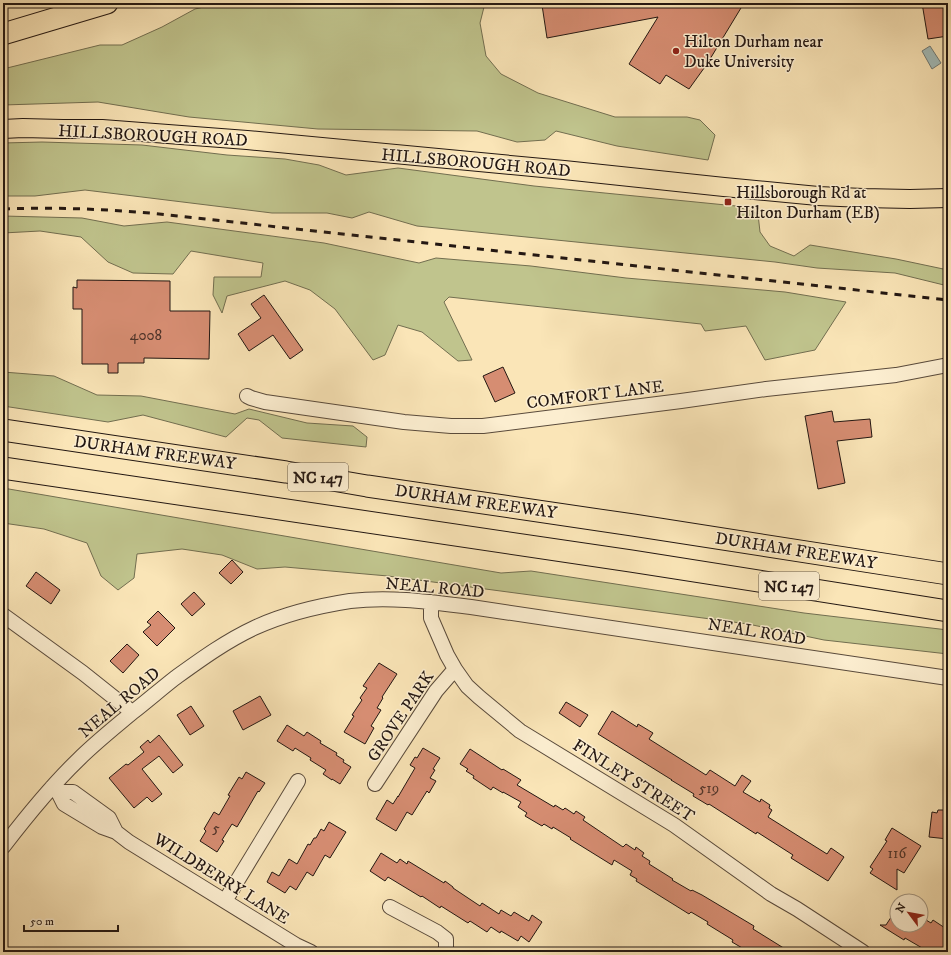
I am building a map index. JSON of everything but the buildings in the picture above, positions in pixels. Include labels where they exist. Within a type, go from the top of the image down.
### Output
[{"type":"highway","points":[[3,34],[107,3]]},
{"type":"highway","name":"DURHAM FREEWAY","points":[[3,430],[270,469],[367,486],[633,524],[948,574]]},
{"type":"highway","name":"NC 147","points":[[3,468],[631,561],[948,611]]},
{"type":"main road","name":"HILLSBOROUGH ROAD","points":[[3,129],[102,129],[247,140],[818,196],[910,199],[948,198]]},
{"type":"street","name":"COMFORT LANE","points":[[247,396],[265,402],[404,422],[451,426],[484,426],[681,402],[766,389],[896,375],[948,366]]},
{"type":"street","name":"NEAL ROAD","points":[[3,847],[55,789],[78,759],[150,697],[207,655],[253,628],[293,613],[350,601],[387,599],[431,602],[494,610],[948,678]]},
{"type":"street","name":"FINLEY STREET","points":[[431,602],[431,618],[447,655],[455,669],[467,686],[520,731],[674,825],[770,894],[797,909],[863,952]]},
{"type":"street","points":[[3,614],[132,712]]},
{"type":"street","name":"GROVE PARK","points":[[375,784],[436,691],[455,669]]},
{"type":"street","points":[[225,901],[298,781]]},
{"type":"street","name":"WILDBERRY LANE","points":[[55,789],[64,804],[102,827],[116,832],[129,842],[296,945],[311,952]]},
{"type":"street","points":[[390,907],[437,932],[446,939],[446,952]]},
{"type":"green space","points":[[221,3],[485,3],[480,23],[486,56],[501,74],[538,93],[615,117],[687,117],[700,120],[715,135],[708,160],[617,146],[556,131],[545,140],[517,142],[477,131],[318,129],[189,117],[98,102],[3,105],[3,69],[100,45],[122,45],[162,27],[195,9]]},
{"type":"green space","points":[[42,142],[142,145],[227,155],[285,159],[319,165],[346,175],[398,168],[534,186],[736,206],[758,214],[760,232],[770,246],[794,256],[810,245],[896,259],[948,270],[948,286],[895,273],[817,268],[775,262],[417,226],[369,212],[352,218],[327,213],[272,213],[85,190],[35,196],[3,196],[3,143]]},
{"type":"green space","points":[[3,216],[82,218],[124,226],[167,222],[324,243],[419,263],[436,258],[531,266],[626,278],[785,292],[846,302],[815,350],[765,360],[746,326],[705,331],[701,324],[449,297],[444,302],[472,360],[458,361],[422,332],[398,325],[385,355],[373,360],[335,309],[310,290],[285,281],[227,296],[222,313],[213,295],[214,277],[261,277],[263,263],[191,251],[173,274],[133,273],[108,262],[81,237],[40,231],[3,233]]},
{"type":"green space","points":[[3,372],[54,376],[97,395],[141,396],[235,414],[249,409],[307,423],[353,426],[367,437],[366,447],[282,438],[259,420],[247,418],[226,437],[143,415],[108,422],[3,406]]},
{"type":"green space","points":[[3,488],[501,573],[531,571],[804,613],[948,630],[948,654],[824,640],[748,624],[388,576],[285,567],[257,569],[222,555],[182,549],[137,554],[134,578],[118,590],[101,576],[87,543],[44,529],[3,523]]},
{"type":"water","points":[[930,46],[941,63],[932,69],[922,51]]},
{"type":"railway","points":[[3,209],[40,208],[113,210],[150,213],[948,300]]},
{"type":"place","name":"Hilton Durham near Duke University","points":[[676,51]]},
{"type":"place","name":"Hillsborough Rd at Hilton Durham (EB)","points":[[728,202]]}]
